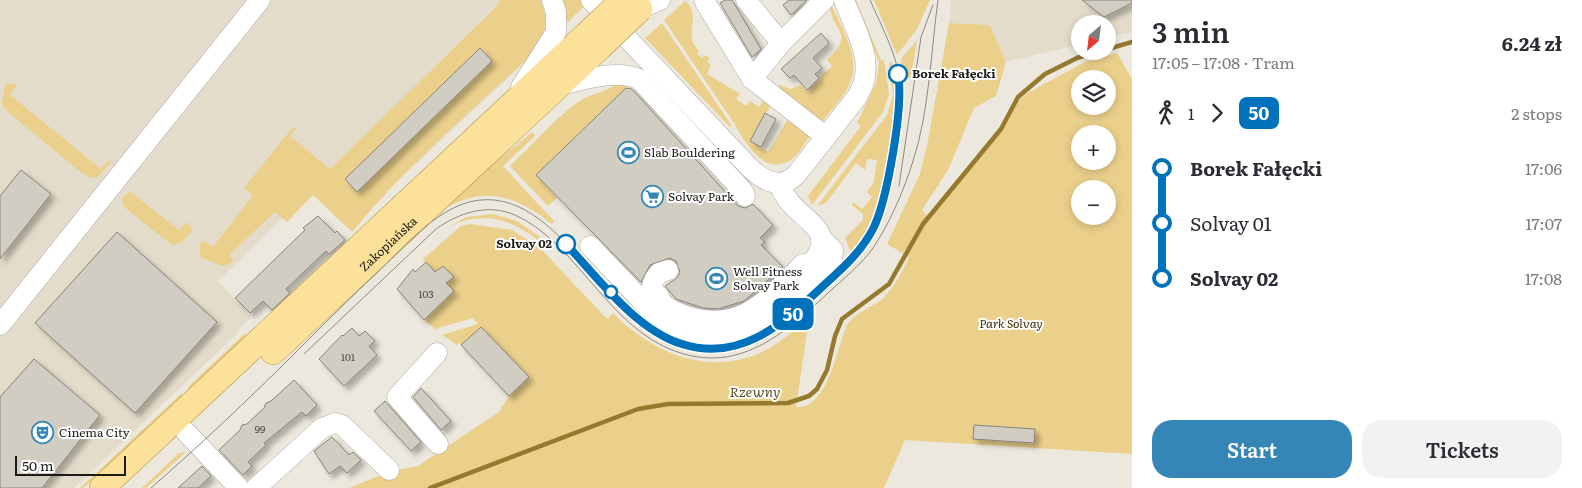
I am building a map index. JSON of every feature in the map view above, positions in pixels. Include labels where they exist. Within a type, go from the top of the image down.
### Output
[{"type":"main road","name":"Zakopiańska","points":[[102,488],[506,108],[643,2]]},
{"type":"main road","name":"Zakopiańska","points":[[127,488],[559,85],[594,40]]},
{"type":"street","points":[[0,325],[260,0]]},
{"type":"street","points":[[506,108],[556,32],[556,12],[552,0]]},
{"type":"street","points":[[591,0],[749,167],[762,179],[780,183],[787,182],[796,175],[861,90],[867,71],[862,48],[844,0]]},
{"type":"street","points":[[746,0],[782,43]]},
{"type":"street","points":[[752,79],[782,43],[824,0]]},
{"type":"street","points":[[705,1],[752,79],[826,137]]},
{"type":"street","points":[[559,85],[618,74],[628,74],[638,79],[742,190],[745,196]]},
{"type":"street","points":[[780,183],[786,198],[815,226],[815,255]]},
{"type":"street","points":[[590,246],[663,323],[690,335],[713,339],[725,338],[767,323],[786,308],[832,262],[833,250],[815,255],[757,316],[734,325],[720,328],[699,327],[672,319],[654,305],[655,296]]},
{"type":"street","points":[[437,353],[397,397],[438,444]]},
{"type":"street","points":[[256,488],[322,428],[335,423],[342,425],[389,470]]},
{"type":"street","points":[[186,432],[238,488]]},
{"type":"shaded area","points":[[0,0],[591,0],[415,165],[351,203],[326,176],[218,281],[251,317],[237,331],[238,333],[74,488],[0,488]]},
{"type":"shaded area","points":[[951,0],[1132,0],[1132,32],[1116,35],[1116,15],[1071,15],[1071,46],[1006,62],[990,25],[949,23]]},
{"type":"green space","points":[[500,0],[541,0],[545,15],[545,29],[541,42],[532,55],[416,162],[352,232],[313,195],[287,222],[275,212],[230,254],[233,262],[223,266],[201,258],[199,246],[204,241],[213,247],[253,195],[244,188],[292,128],[297,127],[290,136],[330,169],[495,8]]},
{"type":"green space","points":[[560,0],[580,0],[585,5],[568,22]]},
{"type":"green space","points":[[854,0],[856,0],[881,60],[884,60],[889,95],[883,112],[812,205],[808,196],[861,126],[857,123],[876,83],[879,62]]},
{"type":"green space","points":[[874,0],[930,0],[917,29],[897,55]]},
{"type":"green space","points":[[685,1],[690,6],[692,12],[692,39],[699,51],[697,54],[702,58],[704,55],[710,58],[707,62],[711,65],[707,74],[740,94],[736,99],[746,106],[750,101],[759,107],[764,100],[771,105],[750,141],[768,152],[788,119],[810,136],[793,158],[783,164],[766,162],[744,140],[664,20]]},
{"type":"green space","points":[[830,2],[852,52],[853,73],[845,93],[823,121],[818,120],[777,87],[780,85],[791,89],[800,85],[806,91],[821,79],[820,77],[832,66],[827,60],[836,51],[841,37],[840,31],[833,19]]},
{"type":"green space","points":[[662,23],[732,126],[730,127],[645,38]]},
{"type":"green space","name":"Park Solvay","points":[[949,23],[990,25],[1006,62],[996,96],[974,108],[948,170],[922,210],[930,218],[1002,131],[1019,100],[1026,94],[1085,62],[1092,60],[1116,60],[1117,53],[1132,79],[1132,454],[905,440],[884,488],[349,488],[391,471],[418,466],[499,412],[509,396],[529,377],[481,327],[461,345],[460,343],[457,345],[442,335],[478,324],[473,318],[435,329],[424,320],[453,291],[446,283],[453,277],[443,266],[435,272],[423,259],[461,226],[470,224],[512,230],[539,247],[607,319],[613,313],[645,339],[663,350],[682,357],[701,361],[721,362],[742,359],[762,352],[774,345],[809,318],[796,407],[807,405],[816,399],[823,389],[846,327],[852,319],[882,299],[898,279],[909,257],[887,244],[920,174],[927,146]]},
{"type":"green space","points":[[917,40],[911,78],[903,77],[901,59]]},
{"type":"green space","points":[[892,62],[895,76],[894,116],[885,182],[876,215],[866,235],[854,252],[849,248],[845,238],[863,220],[863,214],[852,205],[853,202],[862,209],[872,197],[867,192],[874,182],[877,160],[867,159],[865,170],[856,163],[826,203],[817,206],[887,115],[893,95],[889,63]]},
{"type":"green space","points":[[633,81],[536,175],[557,198],[548,206],[510,166],[553,123],[581,100],[609,89],[615,84]]},
{"type":"green space","points":[[12,83],[17,86],[10,95],[101,169],[109,160],[111,162],[97,178],[89,177],[77,169],[8,112],[2,104],[5,84]]},
{"type":"green space","points":[[532,132],[535,136],[503,166],[554,221],[552,224],[526,206],[500,197],[473,197],[444,209],[454,196]]},
{"type":"green space","points":[[129,191],[179,230],[186,222],[193,230],[181,243],[172,245],[124,207],[122,199]]},
{"type":"green space","points":[[493,214],[517,221],[540,237],[538,240],[517,227],[495,219],[473,219],[449,227],[466,217]]},
{"type":"green space","points":[[245,333],[244,342],[192,392],[188,387]]},
{"type":"green space","points":[[181,394],[185,398],[115,462],[83,488],[80,488]]},
{"type":"green space","points":[[186,452],[146,488],[142,488],[179,453]]},
{"type":"building","points":[[725,0],[732,0],[761,49],[752,57],[720,3]]},
{"type":"building","points":[[789,0],[807,0],[791,15],[783,5]]},
{"type":"building","points":[[1082,0],[1132,0],[1132,3],[1108,15],[1101,15]]},
{"type":"building","points":[[821,33],[829,43],[813,58],[822,68],[815,74],[819,78],[807,90],[794,75],[790,78],[781,69]]},
{"type":"building","points":[[480,48],[492,61],[357,192],[345,179]]},
{"type":"building","name":"Solvay Park","points":[[626,88],[632,89],[738,206],[745,208],[753,204],[773,225],[760,238],[765,242],[761,245],[783,267],[744,301],[718,309],[703,308],[676,299],[665,286],[677,278],[680,272],[676,261],[670,258],[650,265],[641,282],[536,175]]},
{"type":"building","points":[[765,113],[776,119],[761,147],[750,141]]},
{"type":"building","points":[[21,170],[51,194],[0,259],[0,196]]},
{"type":"building","points":[[318,216],[345,240],[329,254],[326,251],[286,289],[290,293],[272,310],[263,301],[250,313],[235,298],[305,230],[303,228]]},
{"type":"building","points":[[117,232],[217,322],[135,413],[35,323]]},
{"type":"building","points":[[426,262],[435,272],[443,266],[454,277],[446,283],[454,291],[424,320],[397,289],[413,269],[415,272]]},
{"type":"building","points":[[481,327],[529,377],[509,396],[461,345]]},
{"type":"building","points":[[352,328],[359,336],[365,331],[375,341],[369,346],[377,355],[344,386],[319,359],[342,335]]},
{"type":"building","name":"Cinema City","points":[[34,359],[100,415],[42,488],[0,488],[0,397]]},
{"type":"building","points":[[294,380],[317,405],[306,416],[302,412],[264,443],[266,445],[248,462],[252,466],[243,475],[219,450],[240,430],[242,425],[247,424],[264,408],[266,403],[271,401]]},
{"type":"building","points":[[421,388],[451,421],[441,430],[413,397]]},
{"type":"building","points":[[385,401],[421,442],[411,451],[374,411]]},
{"type":"building","points":[[974,425],[1035,429],[1034,443],[973,439]]},
{"type":"building","points":[[332,437],[349,455],[353,452],[361,460],[347,473],[340,466],[329,474],[314,451]]},
{"type":"building","points":[[202,466],[211,476],[198,488],[178,488]]},
{"type":"waterway","name":"Rzewny","points":[[1116,47],[1132,42]]},
{"type":"waterway","name":"Rzewny","points":[[430,488],[638,409],[668,404],[788,403],[809,396],[817,389],[827,370],[835,336],[842,319],[889,284],[923,224],[1001,129],[1018,97],[1045,74],[1073,60]]},
{"type":"tram line","points":[[151,488],[241,406],[411,239],[444,213],[469,202],[502,201],[533,215],[560,237],[614,295],[643,322],[675,341],[710,349],[724,348],[753,341],[772,330],[800,307],[839,270],[862,244],[878,214],[884,197],[898,124],[900,84],[893,53],[870,0]]},
{"type":"tram line","points":[[304,354],[436,229],[464,214],[484,210],[494,210],[515,215],[536,227],[572,260],[623,317],[642,333],[663,346],[688,355],[711,358],[733,356],[753,349],[773,338],[810,310],[857,266],[873,248],[891,217],[909,172],[923,123],[938,0]]},
{"type":"tram line","points":[[899,186],[921,37],[933,5]]},
{"type":"tram line","name":"50","points":[[566,244],[634,316],[660,335],[683,345],[703,349],[734,347],[755,340],[776,327],[796,311],[854,256],[872,232],[886,191],[900,99],[898,74]]},
{"type":"place","name":"Borek Fałęcki","points":[[898,74]]},
{"type":"place","name":"Slab Bouldering","points":[[628,153]]},
{"type":"place","name":"Solvay Park","points":[[652,197]]},
{"type":"place","name":"Solvay 02","points":[[566,244]]},
{"type":"place","name":"Well Fitness Solvay Park","points":[[717,279]]},
{"type":"place","name":"Cinema City","points":[[43,433]]}]
